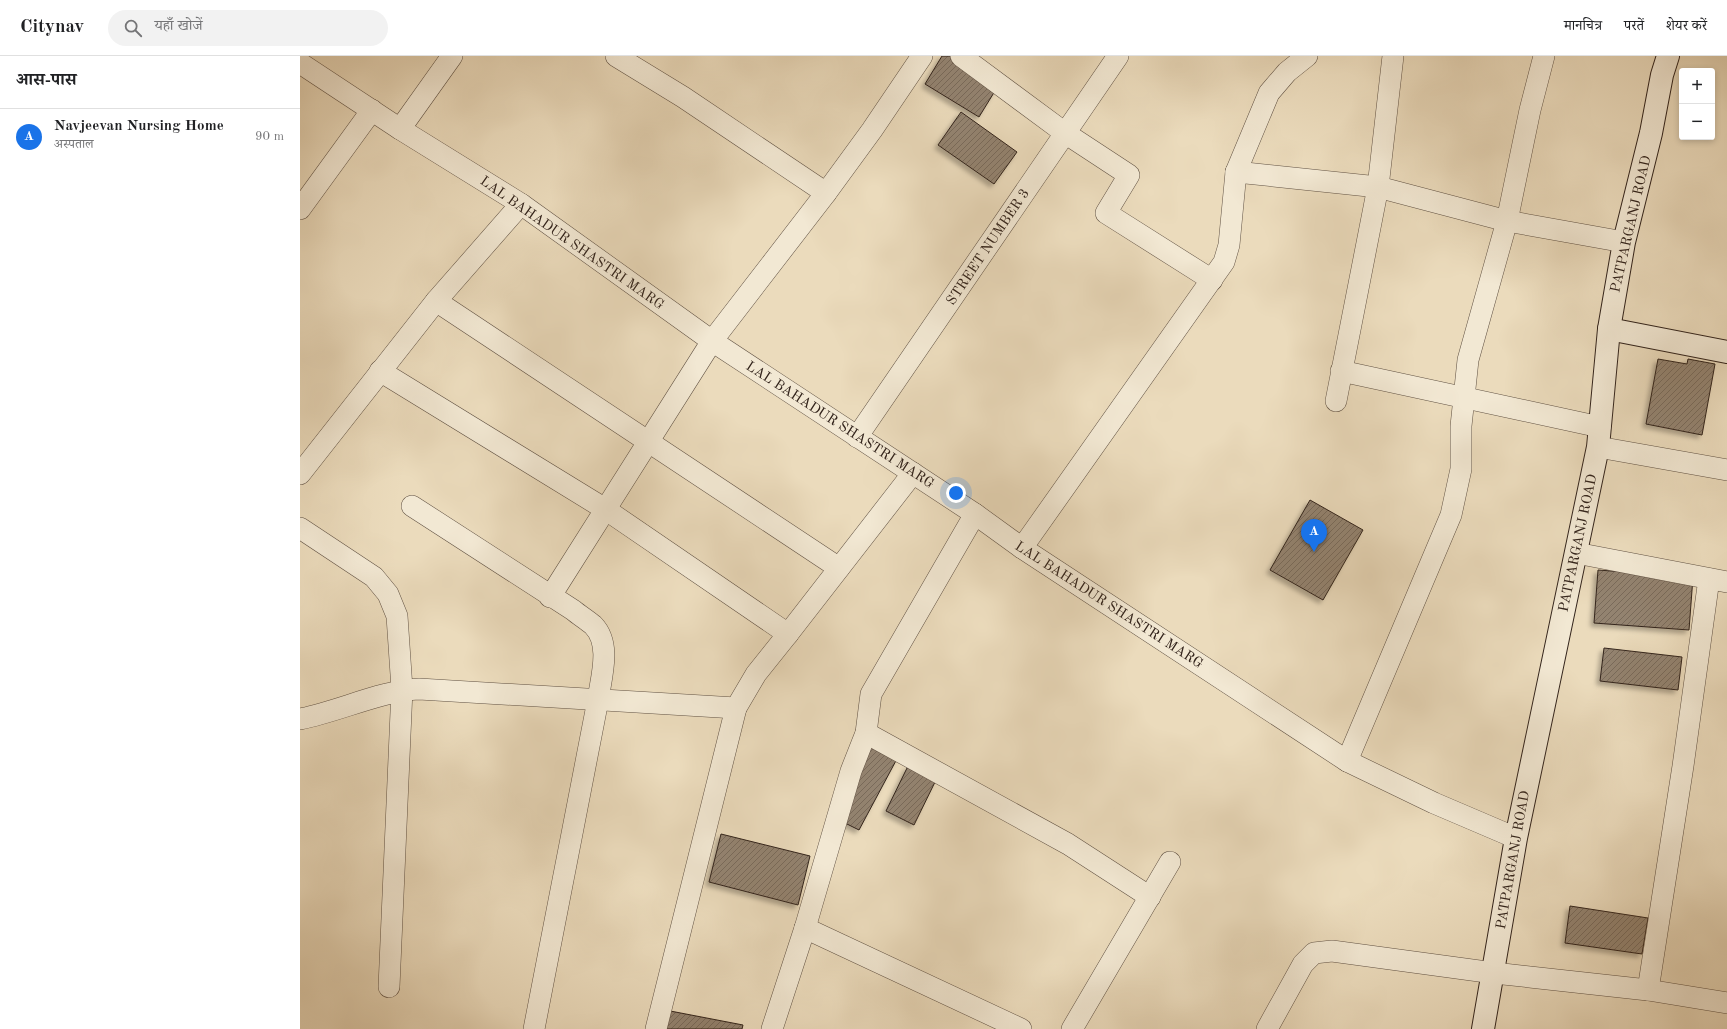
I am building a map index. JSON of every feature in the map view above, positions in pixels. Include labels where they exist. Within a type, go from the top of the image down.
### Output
[{"type":"street","points":[[400,129],[452,56]]},
{"type":"street","points":[[616,56],[683,97],[826,193]]},
{"type":"street","points":[[962,56],[1065,133],[1129,175],[1106,213],[1212,280]]},
{"type":"street","name":"STREET NUMBER 3","points":[[857,437],[1118,56]]},
{"type":"street","points":[[1022,548],[1224,262],[1229,245],[1236,172],[1269,93],[1286,72],[1307,56]]},
{"type":"street","points":[[1336,401],[1378,187],[1393,56]]},
{"type":"street","points":[[1347,761],[1451,515],[1461,468],[1461,426],[1468,360],[1507,221],[1530,110],[1544,56]]},
{"type":"street","name":"PATPARGANJ ROAD","points":[[1483,1029],[1494,973],[1516,838],[1599,437],[1609,329],[1624,242],[1651,132],[1662,75],[1668,56]]},
{"type":"street","points":[[550,596],[712,341],[826,193],[872,130],[914,59]]},
{"type":"street","name":"LAL BAHADUR SHASTRI MARG","points":[[300,63],[400,129],[521,204],[712,341],[975,514],[1022,548],[1347,761],[1488,828],[1516,838]]},
{"type":"street","points":[[300,209],[372,110]]},
{"type":"street","points":[[1236,172],[1378,187],[1507,221],[1624,242]]},
{"type":"street","points":[[300,474],[436,301],[521,204]]},
{"type":"street","points":[[436,301],[839,568]]},
{"type":"street","points":[[1609,329],[1727,352]]},
{"type":"street","points":[[380,371],[605,509],[788,634]]},
{"type":"street","points":[[1341,371],[1464,398],[1599,437],[1727,470]]},
{"type":"street","points":[[656,1029],[736,708],[756,674],[913,473]]},
{"type":"street","points":[[412,506],[550,596],[593,626],[602,640],[604,657],[598,700],[534,1029]]},
{"type":"street","points":[[772,1029],[805,928],[851,771],[866,733],[871,694],[975,514]]},
{"type":"street","points":[[300,528],[374,577],[388,594],[397,616],[402,690],[389,988]]},
{"type":"street","points":[[1576,553],[1718,581],[1683,766],[1648,990]]},
{"type":"street","points":[[300,719],[324,715],[402,690],[419,688],[736,708]]},
{"type":"street","points":[[866,733],[1068,844],[1150,897]]},
{"type":"street","points":[[1072,1029],[1170,862]]},
{"type":"street","points":[[805,928],[1021,1029]]},
{"type":"street","points":[[1267,1029],[1303,964],[1314,953],[1332,950],[1494,973],[1648,990],[1727,1003]]},
{"type":"building","points":[[942,56],[950,56],[998,86],[979,117],[925,84]]},
{"type":"building","points":[[961,112],[1017,152],[994,184],[938,145]]},
{"type":"building","points":[[1658,359],[1687,364],[1688,359],[1715,364],[1702,435],[1646,424]]},
{"type":"building","points":[[1310,500],[1363,530],[1323,600],[1270,570]]},
{"type":"building","points":[[1598,570],[1693,577],[1689,630],[1594,623]]},
{"type":"building","points":[[1604,648],[1682,657],[1678,690],[1600,681]]},
{"type":"building","points":[[867,742],[899,755],[859,830],[839,820]]},
{"type":"building","points":[[908,766],[936,780],[914,825],[886,811]]},
{"type":"building","points":[[721,834],[810,856],[798,905],[709,882]]},
{"type":"building","points":[[1570,906],[1648,918],[1642,954],[1565,943]]},
{"type":"building","points":[[665,1010],[743,1025],[742,1029],[661,1029]]},
{"type":"place","name":"Navjeevan Nursing Home","points":[[1314,552]]}]
